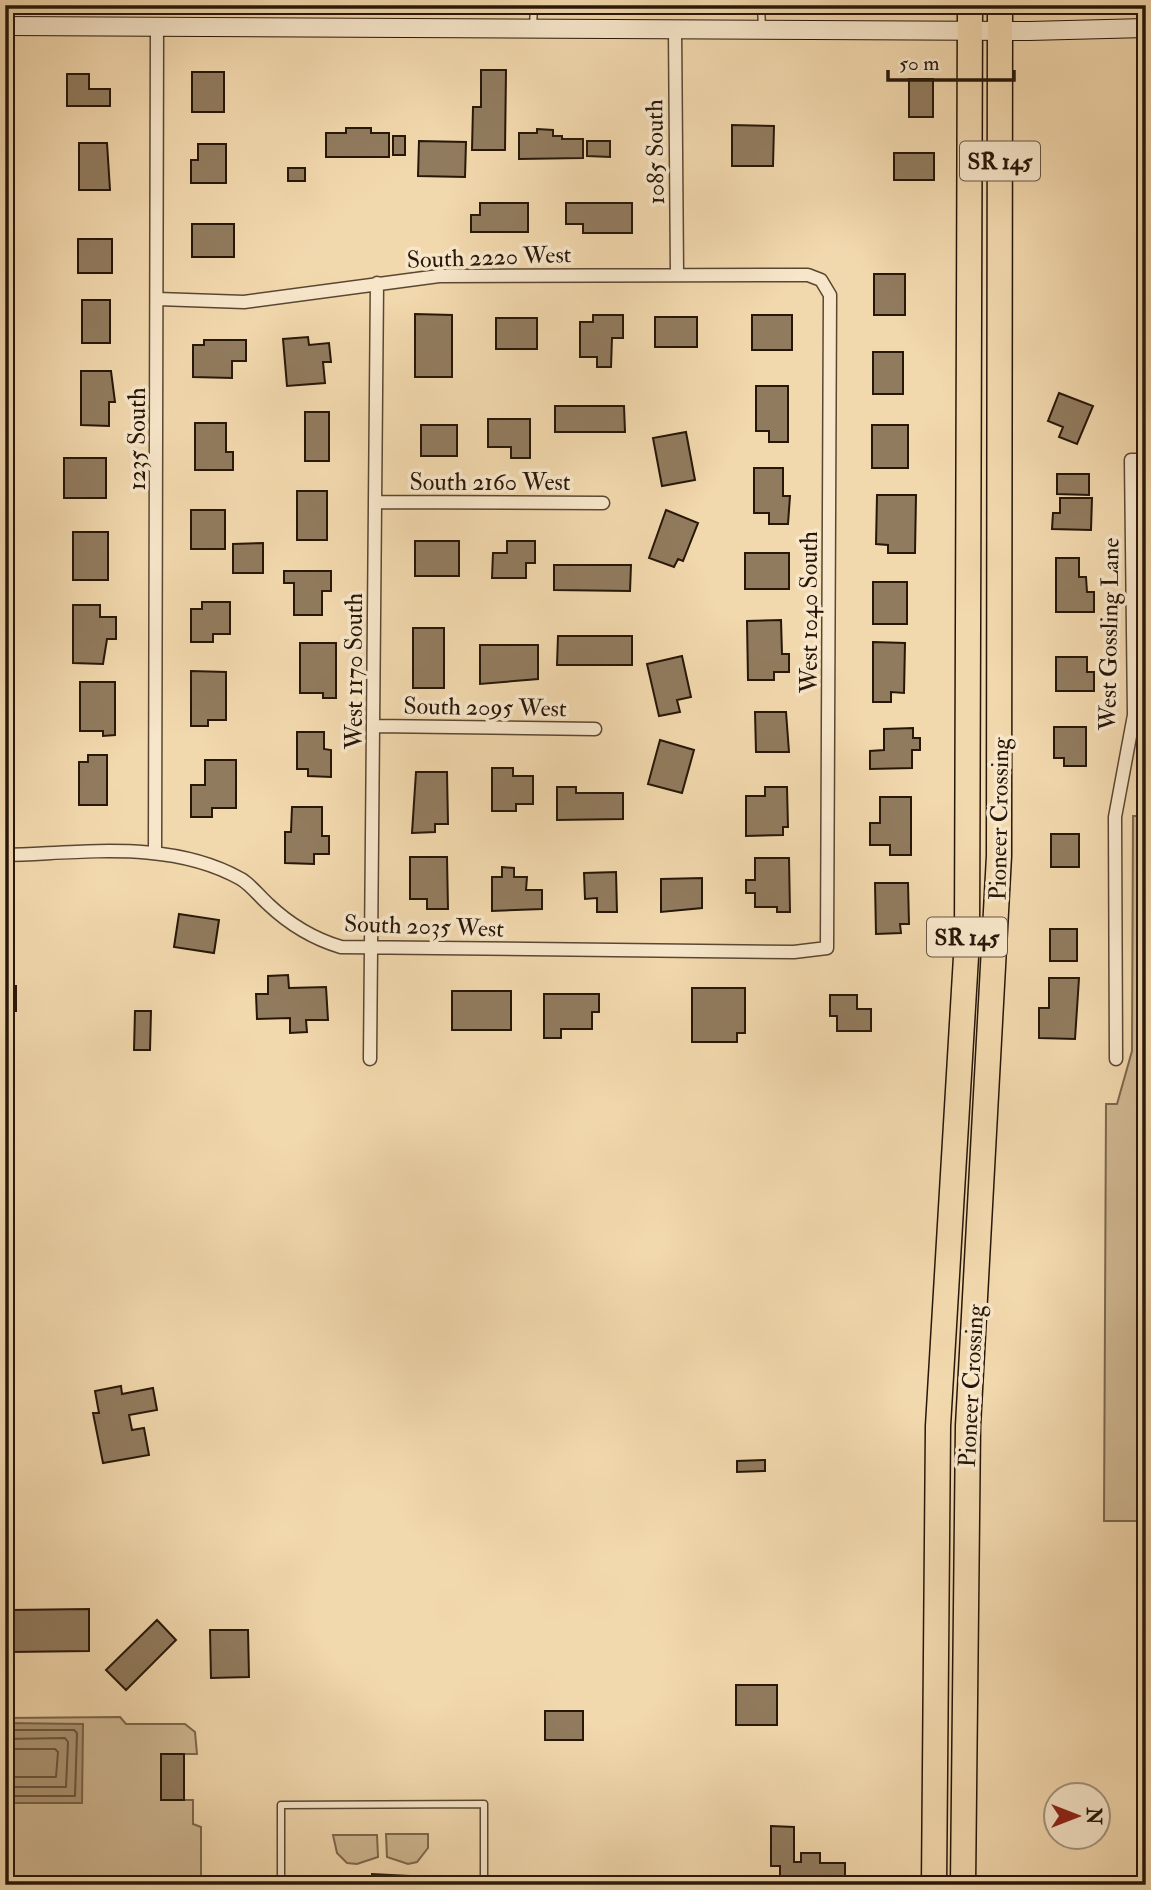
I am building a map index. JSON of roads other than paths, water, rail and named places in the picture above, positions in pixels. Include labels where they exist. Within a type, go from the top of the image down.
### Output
[{"type":"highway","name":"Pioneer Crossing","points":[[934,1885],[939,1414],[967,940],[970,5]]},
{"type":"highway","name":"Pioneer Crossing","points":[[963,1885],[968,1426],[999,856],[1000,5]]},
{"type":"main road","points":[[5,26],[970,31],[1146,28]]},
{"type":"street","name":"1235 South","points":[[155,852],[159,299],[157,26]]},
{"type":"street","name":"1085 South","points":[[674,29],[677,275]]},
{"type":"street","name":"South 2220 West","points":[[159,299],[244,302],[439,276],[808,275],[821,279]]},
{"type":"street","name":"West 1040 South","points":[[821,279],[830,295],[827,948]]},
{"type":"street","name":"West 1170 South","points":[[370,1059],[377,283]]},
{"type":"street","name":"West Gossling Lane","points":[[1116,1059],[1115,817],[1140,715],[1130,460],[1146,460]]},
{"type":"street","name":"South 2160 West","points":[[376,502],[603,503]]},
{"type":"street","name":"South 2095 West","points":[[375,726],[595,729]]},
{"type":"street","name":"South 2035 West","points":[[5,855],[155,852],[198,859],[243,880],[271,907],[315,939],[341,947],[794,953],[827,948]]},
{"type":"lane","points":[[533,28],[534,5]]},
{"type":"lane","points":[[761,5],[762,30]]},
{"type":"lane","points":[[281,1885],[281,1805],[484,1804],[484,1885]]},
{"type":"water","points":[[5,1723],[83,1724],[82,1803],[5,1803]]}]
